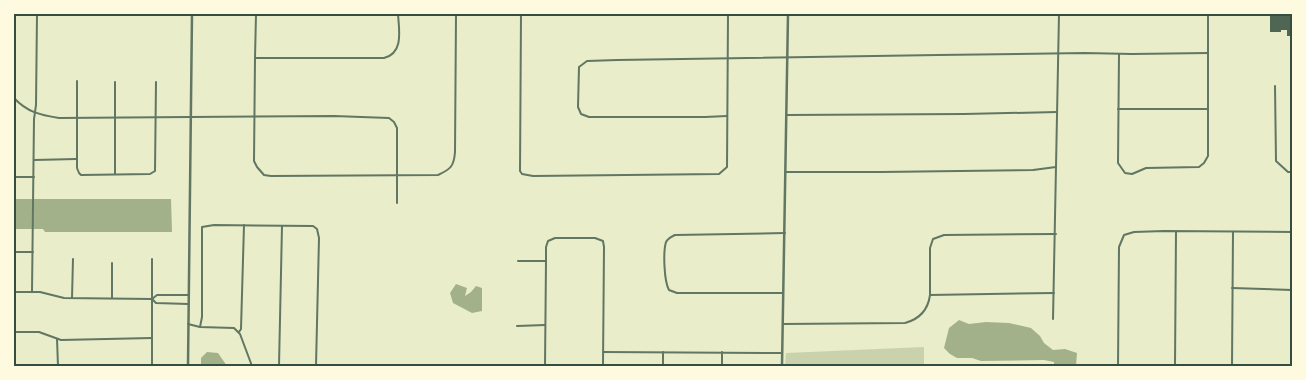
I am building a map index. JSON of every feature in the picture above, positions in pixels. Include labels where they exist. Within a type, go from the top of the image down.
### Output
[{"type":"street","points":[[32,292],[38,14]]},
{"type":"street","points":[[188,366],[192,14]]},
{"type":"street","points":[[256,14],[254,162],[264,174],[307,176],[438,175],[451,167],[455,162],[456,14]]},
{"type":"street","points":[[255,58],[384,58],[390,56],[398,48],[398,14]]},
{"type":"street","points":[[520,14],[520,171],[522,174],[533,176],[720,174],[727,166],[728,14]]},
{"type":"street","points":[[782,366],[788,14]]},
{"type":"street","points":[[1053,319],[1059,14]]},
{"type":"street","points":[[1119,54],[1118,163],[1125,173],[1132,174],[1146,168],[1199,167],[1204,164],[1208,156],[1208,14]]},
{"type":"street","points":[[728,116],[589,117],[580,114],[578,107],[580,67],[587,61],[1208,53]]},
{"type":"street","points":[[76,81],[77,168],[81,174],[150,174],[155,172],[156,82]]},
{"type":"street","points":[[115,82],[115,174]]},
{"type":"street","points":[[1276,86],[1276,161],[1288,172],[1292,172]]},
{"type":"street","points":[[14,98],[35,113],[59,118],[344,116],[389,118],[397,128],[397,204]]},
{"type":"street","points":[[1118,109],[1208,110]]},
{"type":"street","points":[[786,115],[1057,112]]},
{"type":"street","points":[[34,160],[77,159]]},
{"type":"street","points":[[786,172],[1033,170],[1056,167]]},
{"type":"street","points":[[14,177],[34,177]]},
{"type":"street","points":[[239,332],[241,328],[244,225]]},
{"type":"street","points":[[200,327],[202,318],[202,227],[244,225],[316,227],[318,233],[316,366]]},
{"type":"street","points":[[279,366],[282,226]]},
{"type":"street","points":[[1118,366],[1119,247],[1124,235],[1134,232],[1292,232]]},
{"type":"street","points":[[1175,366],[1176,232]]},
{"type":"street","points":[[1232,366],[1234,232]]},
{"type":"street","points":[[784,293],[677,293],[669,290],[665,284],[665,252],[666,241],[675,235],[785,233]]},
{"type":"street","points":[[783,324],[905,323],[922,315],[927,308],[930,295],[930,248],[932,239],[944,235],[1056,234]]},
{"type":"street","points":[[545,366],[546,247],[548,240],[555,238],[595,238],[603,242],[604,247],[603,366]]},
{"type":"street","points":[[14,252],[33,252]]},
{"type":"street","points":[[72,259],[72,298]]},
{"type":"street","points":[[152,259],[152,366]]},
{"type":"street","points":[[518,262],[546,261]]},
{"type":"street","points":[[112,263],[112,298]]},
{"type":"street","points":[[1232,288],[1292,290]]},
{"type":"street","points":[[14,292],[40,292],[64,298],[152,299],[157,295],[188,295]]},
{"type":"street","points":[[930,295],[1054,293]]},
{"type":"street","points":[[152,299],[156,303],[188,304]]},
{"type":"street","points":[[188,324],[200,327],[234,328],[239,332],[252,366]]},
{"type":"street","points":[[517,326],[545,325]]},
{"type":"street","points":[[14,332],[40,332],[58,339],[152,338]]},
{"type":"street","points":[[58,339],[58,366]]},
{"type":"street","points":[[603,352],[782,353]]},
{"type":"street","points":[[663,352],[663,366]]},
{"type":"street","points":[[722,352],[722,366]]},
{"type":"shaded area","points":[[14,199],[171,199],[172,232],[45,232],[43,229],[14,229]]},
{"type":"shaded area","points":[[456,284],[467,288],[465,296],[476,286],[482,288],[482,311],[472,313],[453,303],[450,293]]},
{"type":"shaded area","points":[[959,320],[969,324],[986,322],[1009,323],[1031,328],[1053,350],[1065,349],[1077,353],[1076,366],[1054,366],[1054,362],[1044,360],[981,361],[972,358],[957,358],[944,348],[949,328]]},
{"type":"shaded area","points":[[924,347],[924,366],[785,366],[786,353]]},
{"type":"shaded area","points":[[207,352],[218,353],[227,366],[201,366],[201,358]]},
{"type":"building","points":[[1270,14],[1292,14],[1292,36],[1287,36],[1287,30],[1270,32]]}]
